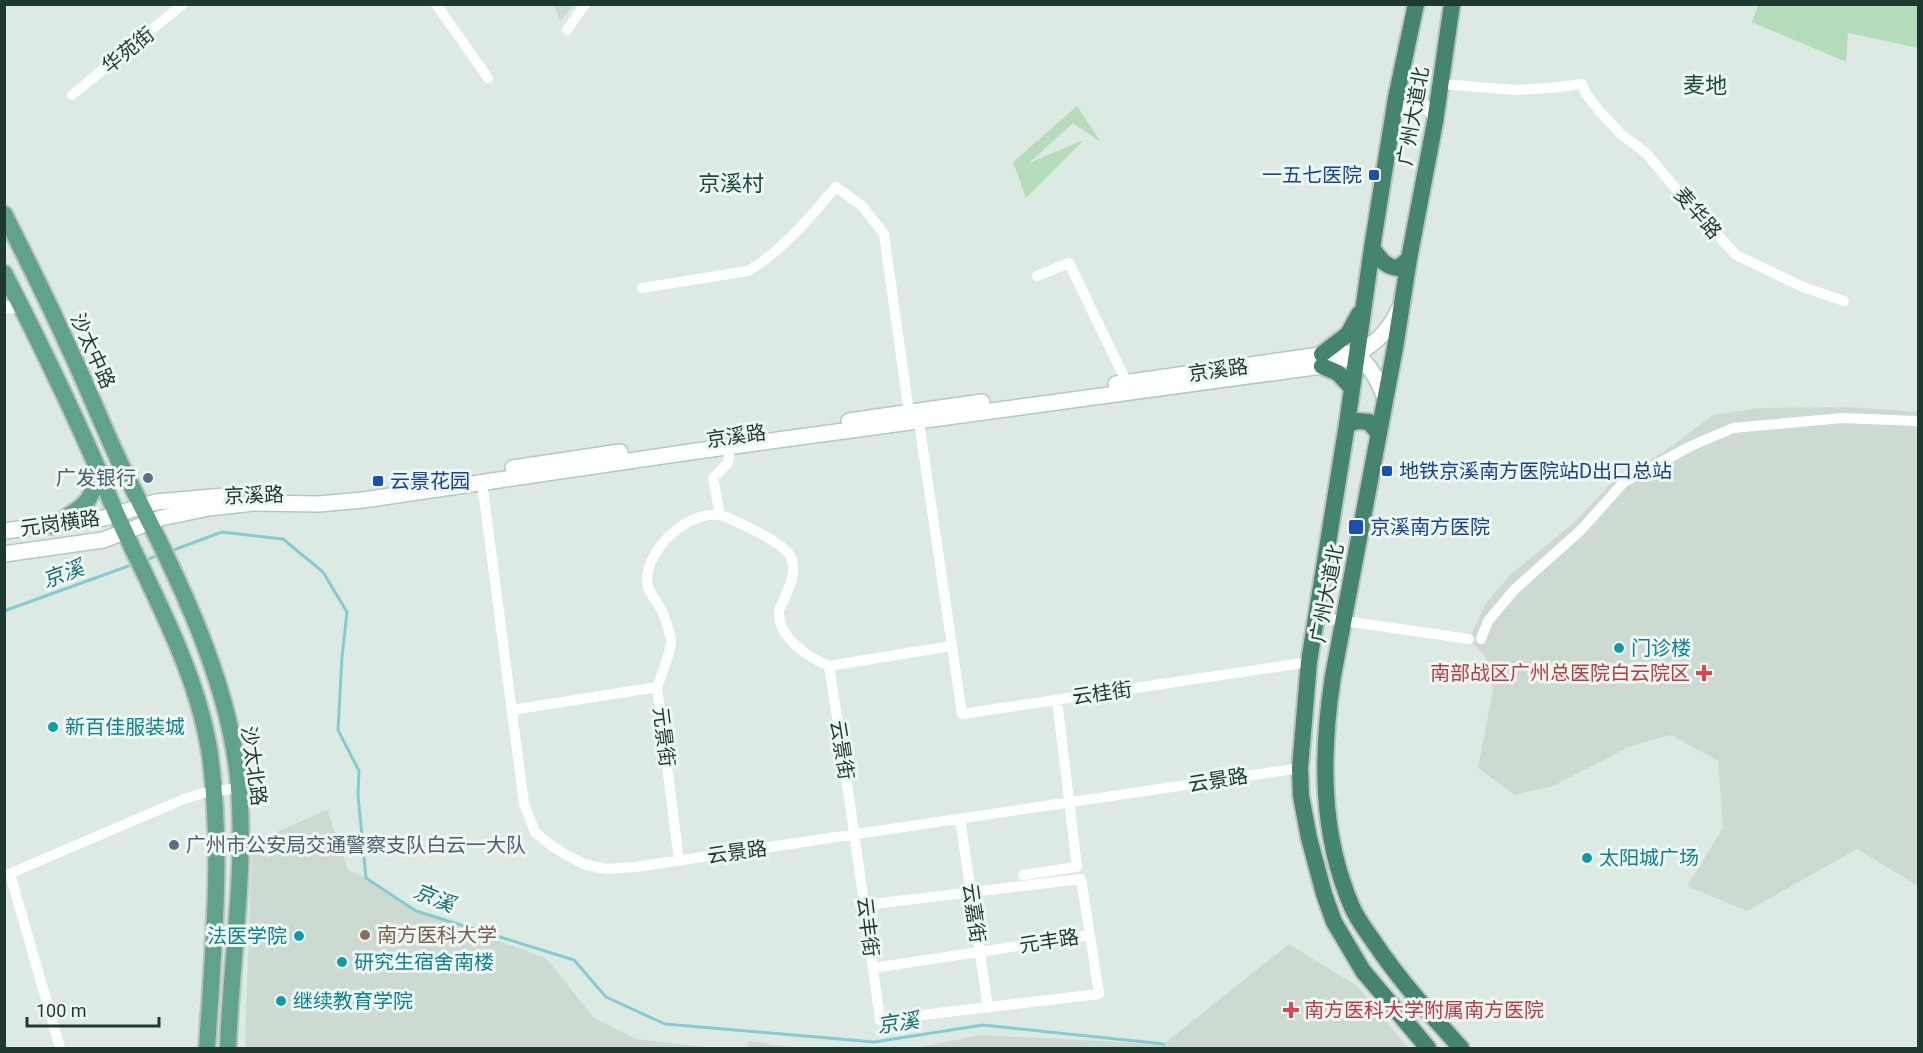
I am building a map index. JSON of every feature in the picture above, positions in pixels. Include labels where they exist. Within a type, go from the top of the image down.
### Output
[{"type":"highway","name":"广州大道北","points":[[1416,4],[1393,118],[1372,248],[1309,662],[1299,768],[1301,796],[1309,838],[1334,922],[1364,971],[1428,1048]]},
{"type":"highway","name":"广州大道北","points":[[1452,4],[1435,122],[1330,698],[1325,750],[1325,792],[1328,827],[1333,849],[1352,907],[1360,922],[1401,979],[1461,1048]]},
{"type":"highway","points":[[1372,248],[1382,261],[1392,268],[1398,268],[1409,259]]},
{"type":"highway","points":[[1352,388],[1345,379],[1322,360],[1348,334],[1358,318],[1365,299]]},
{"type":"highway","points":[[1347,424],[1358,421],[1369,422],[1379,434]]},
{"type":"main road","name":"沙太中路","points":[[4,214],[46,299],[141,506]]},
{"type":"main road","points":[[4,273],[13,307],[97,468],[186,667],[200,708],[209,753],[217,854],[207,1048]]},
{"type":"main road","name":"京溪路","points":[[125,532],[149,522],[185,512],[234,504],[341,502],[730,447],[1127,383],[1322,360],[1337,363],[1357,356],[1387,330],[1403,298]]},
{"type":"main road","points":[[1357,356],[1376,376],[1386,400]]},
{"type":"main road","name":"京溪路","points":[[116,514],[156,502],[241,494],[322,494],[361,490],[582,457],[1168,388],[1322,360]]},
{"type":"main road","points":[[52,526],[77,511],[89,500],[95,487],[97,468]]},
{"type":"main road","name":"沙太北路","points":[[141,506],[194,619],[213,670],[230,732],[239,789],[241,843],[228,1048]]},
{"type":"main road","name":"元岗横路","points":[[4,531],[52,526],[116,514]]},
{"type":"main road","points":[[4,531],[12,541],[4,547]]},
{"type":"main road","name":"元岗横路","points":[[4,554],[103,540],[125,532]]},
{"type":"street","name":"华苑街","points":[[72,96],[183,4]]},
{"type":"street","points":[[436,4],[488,78]]},
{"type":"street","points":[[567,30],[585,4]]},
{"type":"street","name":"麦华路","points":[[1440,84],[1515,90],[1582,84],[1586,94],[1601,113],[1622,135],[1646,153],[1736,255],[1803,287],[1844,302]]},
{"type":"street","points":[[1393,118],[1412,104],[1419,104],[1430,111],[1435,122]]},
{"type":"street","name":"云桂街","points":[[642,288],[748,271],[761,264],[805,223],[836,187],[862,206],[884,234],[962,714],[1309,662]]},
{"type":"street","points":[[1037,276],[1069,263],[1127,383]]},
{"type":"street","points":[[1317,617],[1475,639],[1515,590],[1581,530],[1624,482],[1691,446],[1733,429],[1842,418],[1918,421]]},
{"type":"street","points":[[720,515],[713,478],[728,463],[730,447]]},
{"type":"street","name":"云景路","points":[[482,482],[524,804],[535,832],[549,844],[584,864],[606,869],[679,860],[1299,768]]},
{"type":"street","points":[[657,687],[671,642],[663,613],[646,583],[649,564],[669,536],[686,523],[712,513],[757,532],[784,548],[792,559],[793,575],[779,611],[782,627],[791,641],[817,661],[829,666],[951,646]]},
{"type":"street","name":"云景街","points":[[829,666],[856,834]]},
{"type":"street","name":"元景街","points":[[512,710],[657,687],[679,860]]},
{"type":"street","points":[[1023,875],[1077,867],[1057,700]]},
{"type":"street","points":[[60,1048],[7,875],[193,796],[213,791],[239,789]]},
{"type":"street","name":"云嘉街","points":[[960,819],[988,1008]]},
{"type":"street","name":"云丰街","points":[[856,834],[880,1020]]},
{"type":"street","points":[[865,905],[1081,879],[1090,935]]},
{"type":"street","name":"元丰路","points":[[873,968],[1090,935],[1099,994],[880,1020]]},
{"type":"shaded area","points":[[554,4],[573,4],[573,5],[560,22]]},
{"type":"shaded area","name":"南部战区广州总医院白云院区","points":[[1849,407],[1918,412],[1918,886],[1857,849],[1747,911],[1687,886],[1723,828],[1718,761],[1671,735],[1631,746],[1553,786],[1515,795],[1478,768],[1493,690],[1486,657],[1469,639],[1486,603],[1511,574],[1576,521],[1615,479],[1664,452],[1713,415],[1758,408]]},
{"type":"shaded area","name":"南方医科大学","points":[[327,810],[348,870],[366,878],[416,911],[546,958],[594,1018],[636,1039],[712,1048],[245,1048],[252,843]]},
{"type":"shaded area","name":"南方医科大学附属南方医院","points":[[1289,944],[1357,986],[1408,1048],[916,1048],[980,1035],[1164,1044]]},
{"type":"shaded area","points":[[749,1041],[796,1048],[747,1048]]},
{"type":"green space","points":[[1758,5],[1918,5],[1918,48],[1848,33],[1846,62],[1752,22]]},
{"type":"green space","points":[[1077,106],[1101,142],[1073,123],[1029,163],[1084,140],[1026,198],[1013,162]]},
{"type":"waterway","name":"京溪","points":[[171,551],[222,532],[283,539],[323,572],[347,612],[338,730],[359,771],[358,795],[366,878],[416,911],[574,960],[606,997],[665,1024],[874,1042],[983,1025],[1164,1044]]},
{"type":"waterway","name":"京溪","points":[[146,560],[159,555]]},
{"type":"waterway","name":"京溪","points":[[4,611],[134,564]]},
{"type":"place","name":"一五七医院","points":[[1374,175]]},
{"type":"place","name":"地铁京溪南方医院站D出口总站","points":[[1387,471]]},
{"type":"place","name":"广发银行","points":[[148,478]]},
{"type":"place","name":"云景花园","points":[[378,481]]},
{"type":"place","name":"京溪南方医院","points":[[1356,527]]},
{"type":"place","name":"门诊楼","points":[[1619,648]]},
{"type":"place","name":"南部战区广州总医院白云院区","points":[[1704,673]]},
{"type":"place","name":"新百佳服装城","points":[[53,727]]},
{"type":"place","name":"广州市公安局交通警察支队白云一大队","points":[[174,845]]},
{"type":"place","name":"太阳城广场","points":[[1587,858]]},
{"type":"place","name":"南方医科大学","points":[[365,935]]},
{"type":"place","name":"法医学院","points":[[299,936]]},
{"type":"place","name":"研究生宿舍南楼","points":[[342,962]]},
{"type":"place","name":"继续教育学院","points":[[281,1001]]},
{"type":"place","name":"南方医科大学附属南方医院","points":[[1291,1010]]},
{"type":"district","name":"麦地","points":[[1705,85]]},
{"type":"district","name":"京溪村","points":[[731,183]]}]
